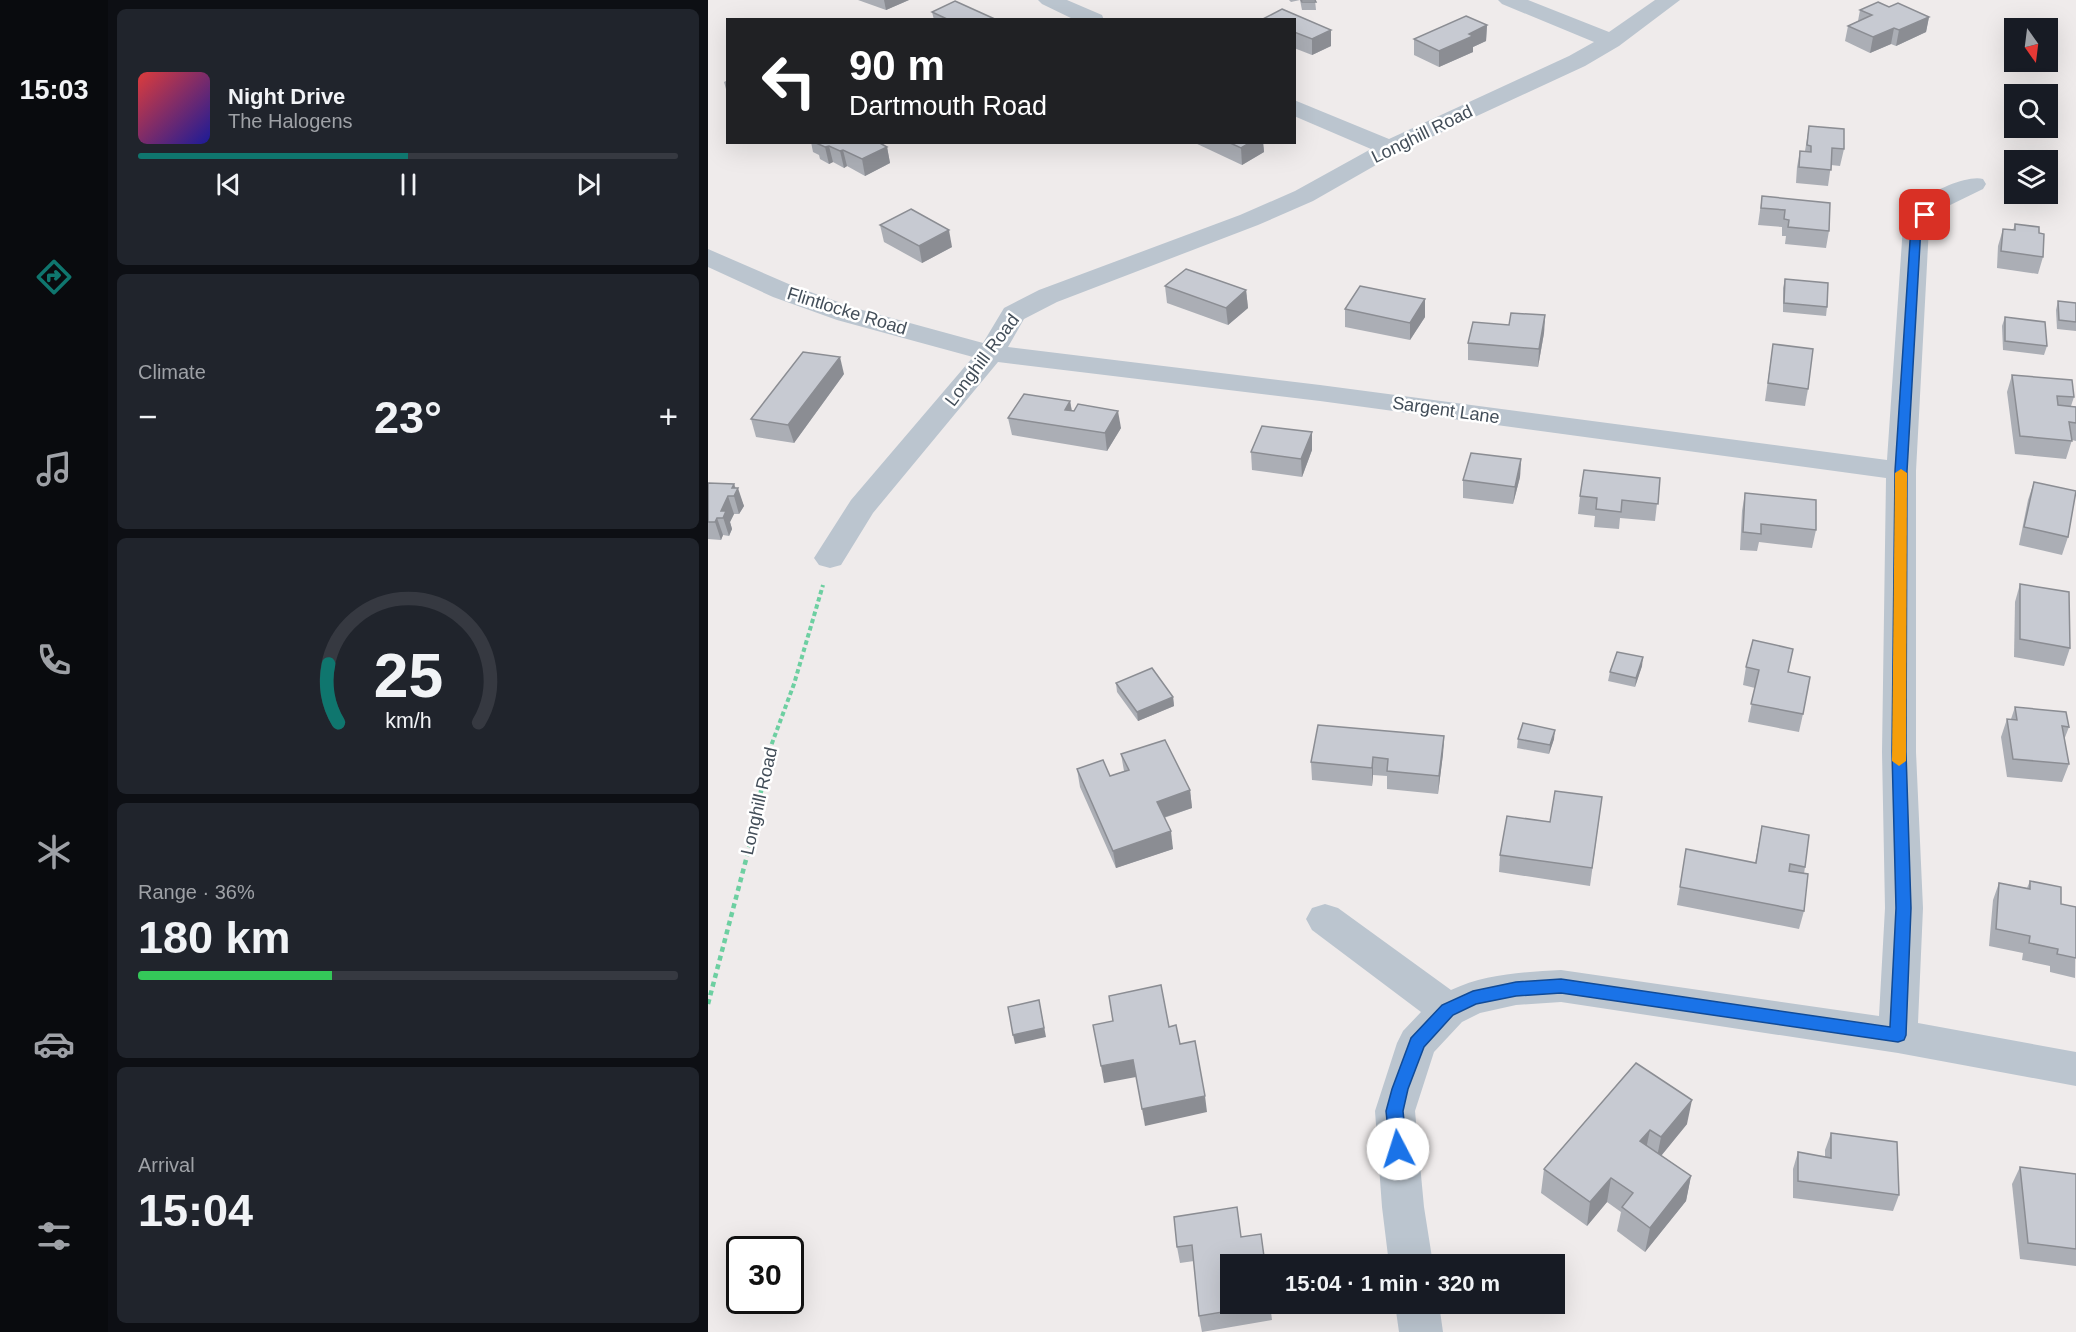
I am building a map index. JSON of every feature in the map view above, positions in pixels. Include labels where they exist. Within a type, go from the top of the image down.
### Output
[{"type":"street","points":[[1049,0],[1090,18]]},
{"type":"street","points":[[1509,0],[1611,41]]},
{"type":"street","name":"Longhill Road","points":[[830,558],[862,507],[991,353],[1013,314],[1048,296],[1304,196],[1389,148],[1577,61],[1611,41],[1669,0]]},
{"type":"street","points":[[1296,108],[1389,148]]},
{"type":"street","points":[[1898,1035],[1904,908],[1899,752],[1901,471],[1916,226],[1933,204],[1974,184]]},
{"type":"street","name":"Flintlocke Road","points":[[708,256],[782,291],[846,314],[991,353]]},
{"type":"street","name":"Sargent Lane","points":[[991,353],[1320,393],[1901,471]]},
{"type":"street","points":[[1325,919],[1448,1010]]},
{"type":"street","points":[[1410,1254],[1395,1111],[1400,1089],[1417,1043],[1448,1010],[1473,998],[1516,989],[1561,986],[1898,1035],[2076,1069]]},
{"type":"street","points":[[1418,1314],[1421,1332]]},
{"type":"path","name":"Longhill Road","points":[[708,1004],[752,837],[768,754],[815,616],[830,558]]},
{"type":"building","points":[[1301,0],[1315,0],[1316,2],[1302,2]]},
{"type":"building","points":[[955,1],[993,18],[945,18],[932,12]]},
{"type":"building","points":[[1878,2],[1889,7],[1898,3],[1929,17],[1899,30],[1894,28],[1873,37],[1848,26],[1872,15],[1860,10]]},
{"type":"building","points":[[1282,9],[1331,30],[1312,39],[1296,33],[1296,18],[1265,18]]},
{"type":"building","points":[[1466,16],[1487,25],[1469,34],[1473,36],[1439,51],[1414,39]]},
{"type":"building","points":[[1809,126],[1844,129],[1844,149],[1832,148],[1831,170],[1799,167],[1800,151],[1811,152],[1811,146],[1807,145]]},
{"type":"building","points":[[818,144],[882,144],[887,147],[862,159],[843,150]]},
{"type":"building","points":[[1232,144],[1248,144],[1241,148]]},
{"type":"building","points":[[1762,196],[1830,203],[1829,231],[1788,227],[1789,220],[1784,219],[1785,210],[1761,208]]},
{"type":"building","points":[[911,209],[949,230],[919,246],[880,225]]},
{"type":"building","points":[[2015,224],[2039,227],[2039,233],[2044,234],[2043,257],[2001,251],[2003,229],[2015,230]]},
{"type":"building","points":[[1186,269],[1246,290],[1226,308],[1165,286]]},
{"type":"building","points":[[1785,279],[1828,283],[1827,307],[1784,303]]},
{"type":"building","points":[[1360,286],[1425,299],[1410,323],[1345,309]]},
{"type":"building","points":[[2058,301],[2076,303],[2076,322],[2059,320]]},
{"type":"building","points":[[1511,313],[1545,315],[1539,349],[1468,343],[1473,322],[1509,325]]},
{"type":"building","points":[[2005,317],[2045,322],[2047,346],[2005,341]]},
{"type":"building","points":[[1773,344],[1813,349],[1808,389],[1768,383]]},
{"type":"building","points":[[803,352],[840,357],[788,425],[751,419]]},
{"type":"building","points":[[2012,375],[2072,380],[2074,397],[2057,396],[2058,405],[2076,407],[2076,423],[2069,422],[2072,441],[2020,436]]},
{"type":"building","points":[[1024,394],[1070,401],[1065,410],[1074,411],[1078,404],[1118,411],[1105,433],[1008,418]]},
{"type":"building","points":[[1262,426],[1312,432],[1301,459],[1251,452]]},
{"type":"building","points":[[1471,453],[1521,459],[1515,487],[1463,480]]},
{"type":"building","points":[[1584,470],[1660,478],[1658,504],[1622,500],[1621,512],[1596,509],[1597,498],[1580,496]]},
{"type":"building","points":[[2034,482],[2076,491],[2068,537],[2024,527]]},
{"type":"building","points":[[708,483],[734,484],[732,488],[738,488],[734,496],[728,496],[721,511],[726,511],[723,518],[717,518],[715,522],[708,522]]},
{"type":"building","points":[[1745,493],[1816,500],[1816,530],[1761,524],[1761,534],[1743,532]]},
{"type":"building","points":[[2020,584],[2069,592],[2070,648],[2020,639]]},
{"type":"building","points":[[1753,640],[1793,649],[1788,672],[1810,677],[1803,714],[1751,704],[1759,670],[1746,667]]},
{"type":"building","points":[[1617,652],[1643,657],[1636,678],[1610,672]]},
{"type":"building","points":[[1152,668],[1173,697],[1137,712],[1116,683]]},
{"type":"building","points":[[2015,707],[2066,712],[2069,727],[2062,726],[2069,764],[2013,759],[2007,719],[2017,720]]},
{"type":"building","points":[[1523,723],[1555,730],[1550,745],[1518,739]]},
{"type":"building","points":[[1318,725],[1444,736],[1439,776],[1387,771],[1388,759],[1373,757],[1372,768],[1311,762]]},
{"type":"building","points":[[1165,740],[1190,790],[1157,802],[1171,831],[1113,851],[1077,769],[1103,760],[1110,776],[1129,770],[1121,754]]},
{"type":"building","points":[[1555,791],[1602,797],[1592,868],[1500,855],[1507,816],[1550,822]]},
{"type":"building","points":[[1762,826],[1809,835],[1805,867],[1790,864],[1789,871],[1808,874],[1804,911],[1680,887],[1686,849],[1756,863]]},
{"type":"building","points":[[2030,881],[2061,887],[2061,904],[2076,907],[2076,958],[2057,954],[2058,949],[2029,943],[2030,936],[1996,929],[1999,883],[2030,889]]},
{"type":"building","points":[[1161,985],[1169,1027],[1176,1025],[1180,1044],[1195,1041],[1205,1096],[1142,1109],[1133,1060],[1101,1066],[1093,1025],[1113,1021],[1109,996]]},
{"type":"building","points":[[1039,1000],[1044,1028],[1013,1035],[1008,1007]]},
{"type":"building","points":[[1636,1063],[1692,1100],[1661,1137],[1650,1130],[1640,1141],[1691,1176],[1650,1228],[1622,1207],[1633,1193],[1611,1178],[1590,1202],[1544,1169]]},
{"type":"building","points":[[1831,1133],[1897,1142],[1899,1195],[1798,1181],[1798,1152],[1831,1158]]},
{"type":"building","points":[[2020,1167],[2076,1174],[2076,1249],[2028,1243]]},
{"type":"building","points":[[1237,1207],[1241,1237],[1261,1234],[1264,1254],[1220,1254],[1220,1312],[1199,1316],[1192,1245],[1177,1247],[1174,1217]]},
{"type":"slow traffic","points":[[1899,761],[1901,473]]},
{"type":"route","points":[[1398,1149],[1395,1111],[1400,1089],[1417,1043],[1448,1010],[1473,998],[1516,989],[1561,986],[1898,1035],[1904,908],[1899,752],[1901,471],[1916,226],[1925,215]]}]
